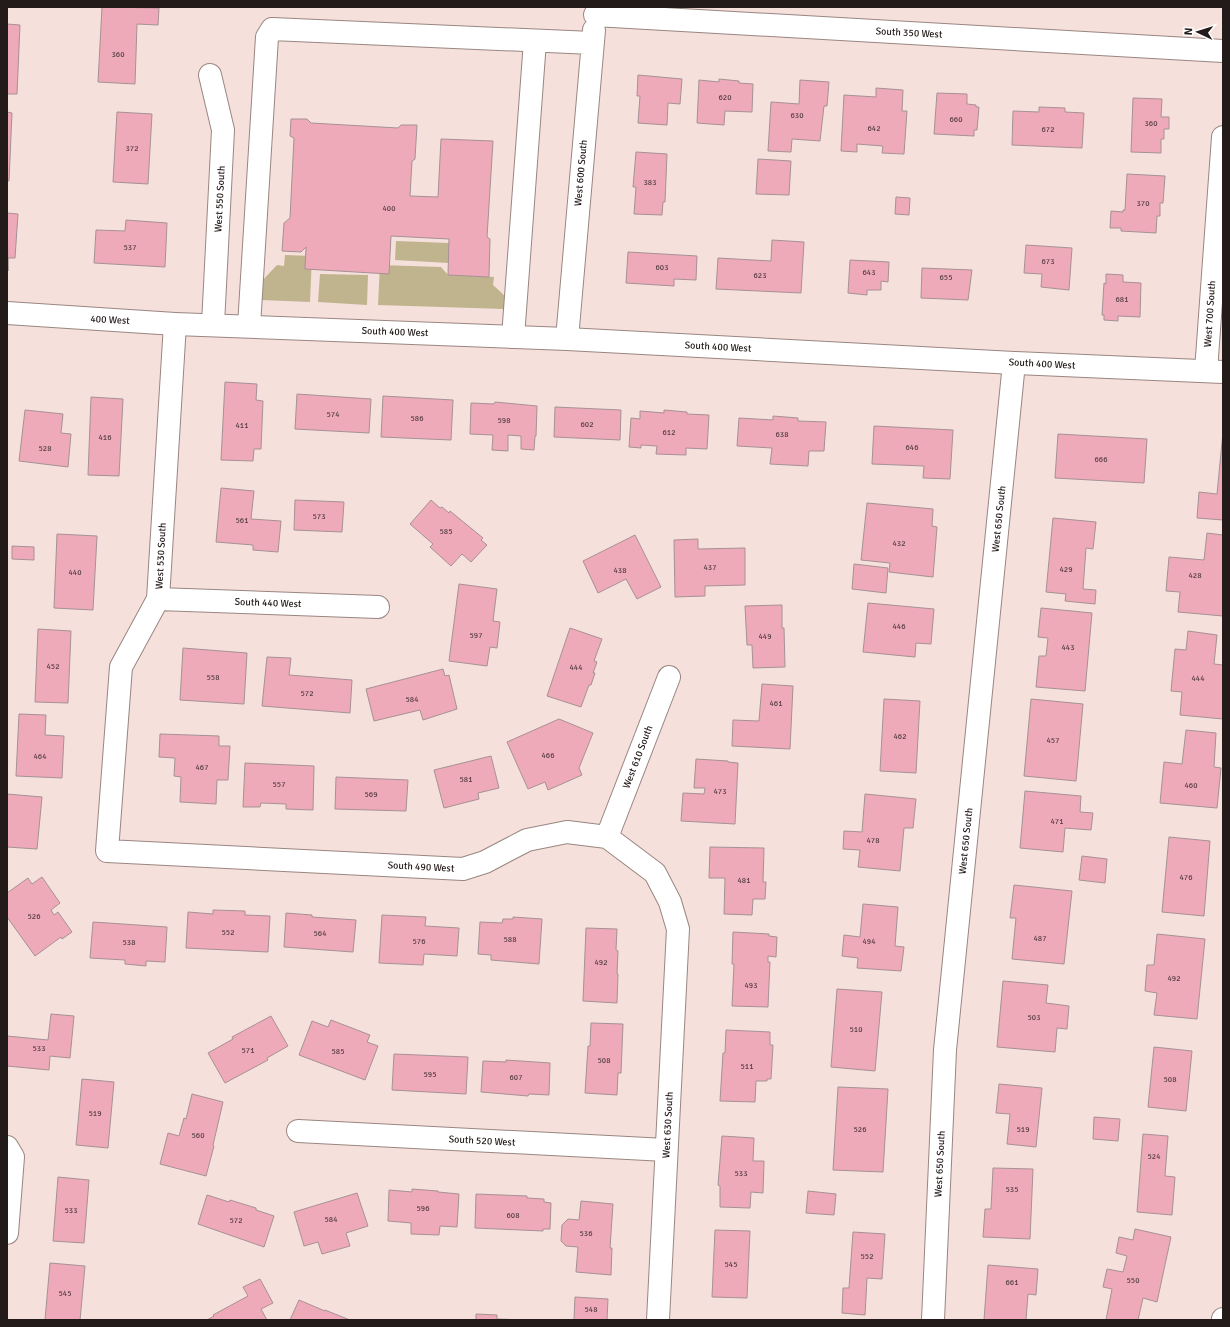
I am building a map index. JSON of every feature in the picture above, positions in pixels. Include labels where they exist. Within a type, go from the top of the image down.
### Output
[{"type":"street","name":"West 600 South","points":[[567,339],[595,11]]},
{"type":"street","name":"South 350 West","points":[[595,11],[1223,51]]},
{"type":"street","points":[[249,326],[267,37],[272,29],[592,43]]},
{"type":"street","points":[[513,337],[535,41]]},
{"type":"street","name":"West 550 South","points":[[210,74],[223,130],[213,324]]},
{"type":"street","name":"West 700 South","points":[[1215,372],[1223,136]]},
{"type":"street","name":"400 West","points":[[7,313],[175,324],[213,324]]},
{"type":"street","name":"West 530 South","points":[[107,852],[121,667],[158,599],[175,324]]},
{"type":"street","name":"South 400 West","points":[[213,324],[567,339],[1014,363],[1215,372]]},
{"type":"street","name":"West 650 South","points":[[933,1320],[945,1050],[1014,363]]},
{"type":"street","name":"South 440 West","points":[[158,599],[378,608]]},
{"type":"street","name":"West 610 South","points":[[607,837],[669,677]]},
{"type":"street","name":"South 490 West","points":[[107,852],[464,869],[485,862],[526,840],[567,832],[607,837],[655,873],[670,902],[678,930]]},
{"type":"street","name":"West 630 South","points":[[658,1320],[678,930]]},
{"type":"street","name":"South 520 West","points":[[298,1131],[666,1150]]},
{"type":"street","points":[[7,1147],[13,1157],[7,1232]]},
{"type":"shaded area","points":[[396,241],[449,243],[449,263],[395,260]]},
{"type":"shaded area","points":[[285,255],[312,256],[310,302],[261,300],[262,281],[277,265],[284,266]]},
{"type":"shaded area","points":[[380,265],[441,267],[448,275],[494,277],[493,285],[506,297],[506,306],[504,309],[378,305]]},
{"type":"shaded area","points":[[320,274],[368,275],[367,305],[318,302]]},
{"type":"building","points":[[102,7],[159,8],[158,25],[137,24],[135,84],[98,82]]},
{"type":"building","points":[[7,24],[20,25],[17,94],[7,94]]},
{"type":"building","points":[[638,75],[682,79],[680,104],[668,103],[667,125],[638,123],[640,96],[637,96]]},
{"type":"building","points":[[719,79],[753,84],[752,112],[725,111],[724,125],[697,123],[699,80],[719,82]]},
{"type":"building","points":[[800,80],[829,82],[827,106],[824,106],[820,141],[792,139],[791,152],[768,151],[771,102],[799,104]]},
{"type":"building","points":[[876,88],[903,90],[902,111],[907,111],[904,154],[882,153],[883,146],[857,144],[857,152],[841,151],[844,95],[876,97]]},
{"type":"building","points":[[937,93],[967,94],[967,104],[976,105],[976,107],[979,107],[977,130],[974,130],[974,136],[934,134]]},
{"type":"building","points":[[1133,98],[1162,99],[1161,117],[1169,117],[1169,129],[1164,129],[1164,139],[1161,139],[1161,153],[1131,152]]},
{"type":"building","points":[[1039,107],[1065,108],[1065,112],[1084,113],[1082,148],[1012,145],[1013,111],[1039,112]]},
{"type":"building","points":[[7,112],[12,113],[9,181],[7,181]]},
{"type":"building","points":[[117,112],[152,114],[148,184],[113,182]]},
{"type":"building","points":[[291,119],[307,119],[311,123],[398,128],[401,125],[417,125],[415,159],[412,161],[410,196],[438,197],[441,139],[493,141],[487,237],[490,239],[489,277],[448,275],[449,239],[391,236],[389,274],[305,269],[306,247],[301,252],[282,251],[284,223],[290,218],[294,138],[290,136]]},
{"type":"building","points":[[636,152],[667,154],[665,202],[663,202],[662,215],[634,214],[636,187],[633,187]]},
{"type":"building","points":[[758,159],[791,161],[789,195],[756,194]]},
{"type":"building","points":[[1127,174],[1165,176],[1163,203],[1160,203],[1160,216],[1157,216],[1156,233],[1121,231],[1121,228],[1110,228],[1111,211],[1123,212],[1123,210],[1125,210]]},
{"type":"building","points":[[896,197],[910,198],[909,215],[895,214]]},
{"type":"building","points":[[7,213],[18,214],[15,258],[8,258],[8,271]]},
{"type":"building","points":[[126,220],[167,223],[165,267],[94,263],[96,230],[125,231]]},
{"type":"building","points":[[772,240],[804,242],[801,293],[716,289],[718,258],[771,261]]},
{"type":"building","points":[[1026,245],[1072,248],[1069,290],[1041,287],[1042,274],[1024,273]]},
{"type":"building","points":[[628,252],[697,256],[696,280],[674,279],[674,286],[626,283]]},
{"type":"building","points":[[850,260],[889,262],[888,282],[881,281],[881,290],[867,290],[867,295],[848,293]]},
{"type":"building","points":[[922,268],[972,270],[968,300],[921,298]]},
{"type":"building","points":[[1106,274],[1123,275],[1123,282],[1141,283],[1140,317],[1118,316],[1118,321],[1104,320],[1104,315],[1102,315]]},
{"type":"building","points":[[225,382],[257,384],[256,400],[263,401],[261,449],[254,449],[253,461],[221,460]]},
{"type":"building","points":[[297,394],[371,399],[369,433],[295,429]]},
{"type":"building","points":[[383,396],[453,400],[451,440],[381,437]]},
{"type":"building","points":[[91,397],[123,399],[119,476],[88,475]]},
{"type":"building","points":[[495,402],[537,406],[534,450],[521,449],[521,436],[508,435],[508,451],[492,450],[493,435],[470,434],[471,403],[494,404]]},
{"type":"building","points":[[555,407],[621,410],[620,440],[554,437]]},
{"type":"building","points":[[25,410],[63,414],[61,433],[71,434],[68,467],[19,461]]},
{"type":"building","points":[[664,410],[687,412],[687,414],[709,415],[707,449],[686,448],[686,455],[656,454],[657,446],[641,445],[641,448],[629,447],[631,418],[640,419],[640,411],[664,413]]},
{"type":"building","points":[[773,416],[798,418],[798,421],[826,422],[824,451],[809,451],[808,466],[770,464],[772,448],[737,446],[739,418],[773,420]]},
{"type":"building","points":[[874,426],[953,430],[950,479],[923,478],[924,466],[872,464]]},
{"type":"building","points":[[1223,432],[1223,520],[1197,518],[1199,492],[1217,494]]},
{"type":"building","points":[[1058,434],[1147,439],[1144,483],[1055,478]]},
{"type":"building","points":[[221,488],[254,491],[251,519],[281,521],[278,552],[253,550],[253,545],[216,542]]},
{"type":"building","points":[[295,500],[344,502],[342,532],[294,530]]},
{"type":"building","points":[[431,500],[440,508],[442,507],[449,513],[450,511],[483,538],[481,540],[487,545],[471,562],[462,554],[451,566],[430,547],[433,544],[410,524]]},
{"type":"building","points":[[867,503],[933,509],[932,526],[937,527],[933,577],[889,572],[890,563],[861,560]]},
{"type":"building","points":[[1053,518],[1096,522],[1093,549],[1086,548],[1083,589],[1096,590],[1095,604],[1065,601],[1066,594],[1046,592]]},
{"type":"building","points":[[1207,533],[1223,535],[1223,616],[1178,612],[1180,592],[1166,591],[1169,557],[1204,560]]},
{"type":"building","points":[[57,534],[97,536],[93,610],[54,608]]},
{"type":"building","points":[[635,535],[661,587],[637,599],[626,579],[598,593],[583,561]]},
{"type":"building","points":[[698,539],[698,549],[745,548],[745,585],[705,586],[705,596],[675,597],[674,540]]},
{"type":"building","points":[[12,546],[34,547],[34,560],[12,559]]},
{"type":"building","points":[[854,564],[888,568],[886,593],[852,589]]},
{"type":"building","points":[[459,584],[497,589],[493,621],[500,622],[497,648],[490,647],[487,666],[449,661]]},
{"type":"building","points":[[868,603],[934,609],[931,644],[916,643],[915,657],[863,652]]},
{"type":"building","points":[[782,605],[785,667],[753,668],[752,645],[747,645],[745,606]]},
{"type":"building","points":[[1041,608],[1092,613],[1085,691],[1036,687],[1039,656],[1046,656],[1048,638],[1038,637]]},
{"type":"building","points":[[570,628],[602,639],[594,661],[597,662],[593,673],[595,673],[581,707],[547,696]]},
{"type":"building","points":[[38,629],[71,631],[68,703],[35,702]]},
{"type":"building","points":[[1188,631],[1217,635],[1214,664],[1223,665],[1223,719],[1180,715],[1182,692],[1171,691],[1175,649],[1186,650]]},
{"type":"building","points":[[183,648],[247,653],[244,704],[180,700]]},
{"type":"building","points":[[267,657],[291,658],[289,675],[352,680],[350,713],[262,706]]},
{"type":"building","points":[[443,669],[445,676],[449,675],[457,709],[423,720],[420,710],[374,721],[366,689]]},
{"type":"building","points":[[762,684],[793,686],[790,749],[732,746],[733,720],[759,721]]},
{"type":"building","points":[[884,699],[920,701],[916,773],[880,771]]},
{"type":"building","points":[[1031,699],[1083,704],[1076,781],[1024,776]]},
{"type":"building","points":[[19,714],[46,715],[45,735],[64,736],[62,778],[16,776]]},
{"type":"building","points":[[559,719],[593,733],[579,768],[582,775],[548,790],[545,782],[528,789],[507,742]]},
{"type":"building","points":[[1186,730],[1216,733],[1214,767],[1221,768],[1217,808],[1160,803],[1164,762],[1182,764]]},
{"type":"building","points":[[160,734],[219,736],[219,746],[230,746],[228,780],[217,780],[216,804],[180,802],[181,777],[174,776],[175,758],[159,757]]},
{"type":"building","points":[[491,756],[499,788],[478,793],[479,799],[444,808],[434,770]]},
{"type":"building","points":[[696,759],[738,763],[735,824],[681,821],[683,793],[704,794],[705,788],[694,788]]},
{"type":"building","points":[[245,763],[314,766],[313,810],[286,809],[286,804],[261,803],[260,807],[243,807]]},
{"type":"building","points":[[336,777],[408,780],[406,811],[335,809]]},
{"type":"building","points":[[1025,791],[1081,796],[1080,812],[1093,813],[1091,830],[1065,828],[1063,852],[1020,848]]},
{"type":"building","points":[[7,794],[42,797],[37,849],[7,847]]},
{"type":"building","points":[[865,794],[916,799],[913,828],[904,828],[900,871],[858,867],[860,850],[843,849],[844,831],[862,832]]},
{"type":"building","points":[[1169,837],[1210,841],[1204,916],[1162,912]]},
{"type":"building","points":[[710,847],[764,848],[763,882],[766,882],[765,899],[753,899],[752,915],[724,914],[725,878],[709,878]]},
{"type":"building","points":[[1082,856],[1107,859],[1105,883],[1079,880]]},
{"type":"building","points":[[42,877],[60,903],[51,910],[54,915],[58,912],[72,932],[62,939],[61,937],[35,956],[7,917],[7,893],[28,878],[32,884]]},
{"type":"building","points":[[1014,885],[1072,891],[1064,964],[1012,959],[1016,918],[1010,918]]},
{"type":"building","points":[[863,904],[898,907],[895,946],[904,947],[901,971],[857,968],[858,958],[842,956],[844,935],[860,937]]},
{"type":"building","points":[[213,910],[245,911],[245,915],[270,916],[268,952],[186,948],[188,912],[213,914]]},
{"type":"building","points":[[286,913],[312,915],[312,917],[356,920],[353,952],[284,947]]},
{"type":"building","points":[[382,915],[426,917],[425,926],[459,928],[457,956],[424,954],[423,965],[379,963]]},
{"type":"building","points":[[513,917],[542,919],[539,964],[491,960],[491,955],[478,954],[480,922],[502,923],[503,919],[513,919]]},
{"type":"building","points":[[93,922],[167,927],[165,962],[146,961],[146,966],[125,964],[125,960],[90,958]]},
{"type":"building","points":[[586,928],[617,929],[617,1003],[583,1001]]},
{"type":"building","points":[[733,932],[769,934],[769,936],[777,937],[776,957],[768,956],[768,962],[770,962],[768,1007],[732,1006],[734,964],[732,964]]},
{"type":"building","points":[[1157,934],[1205,939],[1197,1019],[1154,1015],[1157,993],[1145,991],[1147,965],[1154,965]]},
{"type":"building","points":[[1003,981],[1048,985],[1046,1003],[1069,1006],[1067,1029],[1057,1028],[1055,1052],[997,1047]]},
{"type":"building","points":[[837,989],[882,992],[875,1071],[831,1067]]},
{"type":"building","points":[[51,1014],[74,1016],[70,1058],[50,1056],[49,1070],[7,1066],[7,1036],[48,1040]]},
{"type":"building","points":[[271,1016],[288,1046],[267,1058],[268,1060],[225,1083],[208,1053],[233,1039],[232,1037]]},
{"type":"building","points":[[331,1020],[370,1035],[367,1042],[378,1046],[365,1080],[299,1055],[312,1021],[328,1027]]},
{"type":"building","points":[[591,1023],[623,1024],[621,1073],[618,1073],[617,1095],[585,1093]]},
{"type":"building","points":[[726,1030],[770,1032],[770,1045],[773,1045],[771,1079],[767,1079],[767,1081],[756,1081],[755,1102],[720,1101]]},
{"type":"building","points":[[1154,1047],[1192,1051],[1186,1111],[1148,1107]]},
{"type":"building","points":[[394,1054],[468,1057],[466,1094],[392,1090]]},
{"type":"building","points":[[506,1060],[550,1063],[549,1095],[529,1094],[528,1096],[481,1092],[483,1061],[506,1062]]},
{"type":"building","points":[[82,1079],[114,1082],[108,1148],[76,1145]]},
{"type":"building","points":[[999,1084],[1042,1088],[1036,1147],[1007,1144],[1010,1114],[996,1113]]},
{"type":"building","points":[[838,1087],[888,1089],[883,1172],[833,1170]]},
{"type":"building","points":[[192,1094],[223,1102],[206,1176],[160,1164],[168,1133],[179,1136],[184,1118],[186,1119]]},
{"type":"building","points":[[1094,1117],[1120,1119],[1118,1141],[1093,1139]]},
{"type":"building","points":[[1143,1134],[1168,1136],[1165,1176],[1175,1177],[1172,1215],[1137,1212]]},
{"type":"building","points":[[722,1136],[754,1138],[753,1161],[764,1161],[763,1193],[751,1192],[750,1208],[720,1207],[720,1186],[718,1185]]},
{"type":"building","points":[[993,1168],[1033,1169],[1030,1239],[983,1237],[985,1209],[991,1209]]},
{"type":"building","points":[[58,1177],[89,1180],[84,1243],[53,1241]]},
{"type":"building","points":[[412,1189],[459,1194],[457,1227],[440,1226],[439,1235],[411,1234],[411,1223],[388,1221],[389,1190],[412,1192]]},
{"type":"building","points":[[808,1191],[836,1194],[834,1215],[806,1213]]},
{"type":"building","points":[[357,1193],[368,1226],[346,1233],[350,1246],[322,1254],[318,1242],[304,1246],[294,1212]]},
{"type":"building","points":[[476,1194],[527,1196],[527,1198],[544,1199],[544,1202],[551,1203],[550,1229],[543,1229],[543,1231],[475,1228]]},
{"type":"building","points":[[207,1195],[256,1208],[256,1210],[274,1216],[264,1247],[198,1224]]},
{"type":"building","points":[[581,1201],[613,1204],[610,1248],[612,1248],[611,1275],[576,1272],[578,1247],[566,1246],[561,1241],[562,1225],[568,1219],[579,1220]]},
{"type":"building","points":[[1135,1229],[1171,1237],[1157,1302],[1143,1298],[1138,1320],[1106,1320],[1112,1289],[1103,1287],[1107,1269],[1123,1272],[1127,1256],[1116,1253],[1119,1237],[1133,1240]]},
{"type":"building","points":[[715,1230],[750,1231],[747,1298],[712,1297]]},
{"type":"building","points":[[853,1232],[885,1234],[882,1279],[867,1278],[865,1315],[842,1313],[843,1288],[849,1288]]},
{"type":"building","points":[[50,1263],[85,1266],[80,1320],[45,1320]]},
{"type":"building","points":[[988,1265],[1038,1269],[1036,1295],[1028,1294],[1026,1320],[984,1320]]},
{"type":"building","points":[[260,1279],[273,1303],[261,1309],[267,1320],[207,1320],[214,1316],[213,1315],[248,1296],[243,1287]]},
{"type":"building","points":[[575,1297],[608,1299],[607,1320],[574,1320]]},
{"type":"building","points":[[299,1300],[325,1311],[350,1320],[290,1320]]},
{"type":"building","points":[[476,1314],[497,1315],[497,1319],[526,1320],[476,1320]]}]
